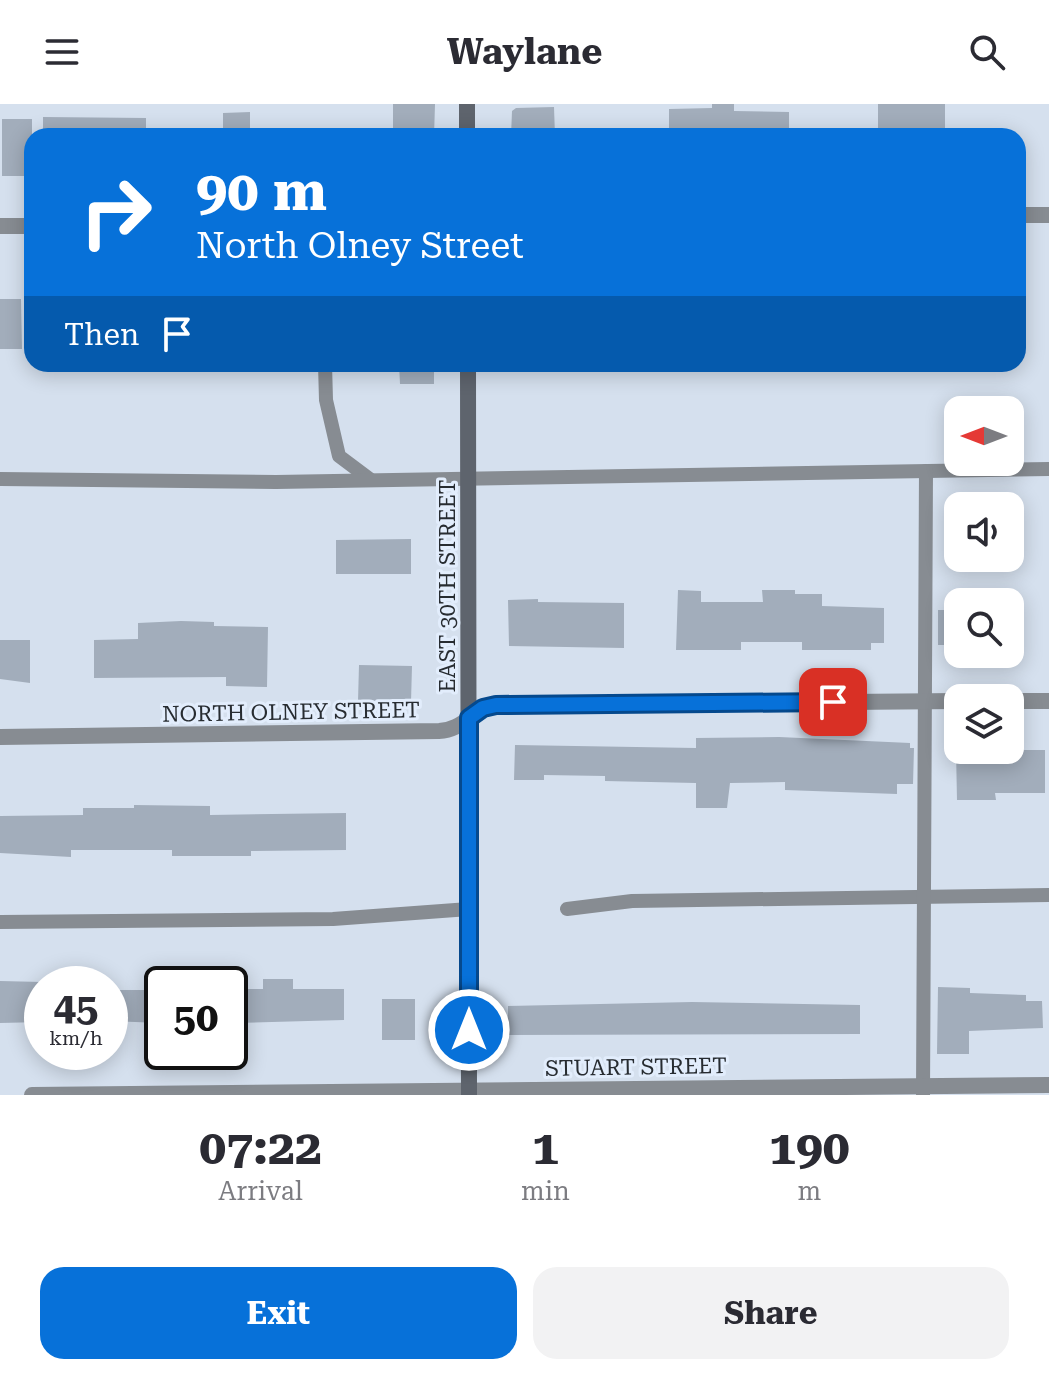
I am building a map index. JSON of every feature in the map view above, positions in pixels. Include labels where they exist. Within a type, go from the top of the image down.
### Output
[{"type":"main road","points":[[467,104],[467,128]]},
{"type":"main road","name":"EAST 30TH STREET","points":[[468,372],[469,1093]]},
{"type":"street","points":[[1026,215],[1049,215]]},
{"type":"street","points":[[0,226],[24,226]]},
{"type":"street","name":"NORTH OLNEY STREET","points":[[0,737],[439,731],[452,730],[483,708],[496,705],[944,701]]},
{"type":"street","points":[[1024,701],[1049,701]]},
{"type":"street","name":"STUART STREET","points":[[32,1095],[922,1091],[1049,1085]]},
{"type":"lane","points":[[325,372],[326,400],[339,456],[371,480]]},
{"type":"lane","points":[[0,479],[371,480],[1049,469]]},
{"type":"lane","points":[[922,1091],[926,471]]},
{"type":"lane","points":[[567,909],[632,901],[1049,895]]},
{"type":"lane","points":[[0,922],[333,919],[469,909]]},
{"type":"building","points":[[393,104],[435,104],[434,128],[393,128]]},
{"type":"building","points":[[712,104],[734,104],[734,111],[789,112],[789,128],[669,128],[669,109],[712,108]]},
{"type":"building","points":[[878,104],[945,104],[945,128],[878,128]]},
{"type":"building","points":[[554,107],[555,128],[511,128],[512,111],[516,108]]},
{"type":"building","points":[[250,112],[250,128],[223,128],[223,113]]},
{"type":"building","points":[[43,117],[146,118],[146,128],[43,128]]},
{"type":"building","points":[[2,119],[32,119],[32,128],[24,128],[24,176],[2,176]]},
{"type":"building","points":[[0,299],[21,299],[22,349],[0,349]]},
{"type":"building","points":[[399,372],[434,372],[434,384],[400,384]]},
{"type":"building","points":[[411,539],[411,574],[336,574],[336,540]]},
{"type":"building","points":[[678,590],[701,591],[701,602],[763,602],[762,590],[795,590],[795,594],[822,594],[822,606],[884,608],[884,643],[871,643],[871,650],[802,650],[802,642],[741,642],[741,650],[676,650]]},
{"type":"building","points":[[538,599],[538,602],[624,603],[624,648],[509,646],[508,600]]},
{"type":"building","points":[[938,610],[944,610],[944,645],[938,645]]},
{"type":"building","points":[[214,622],[214,626],[268,627],[267,687],[226,686],[226,677],[94,678],[94,640],[138,639],[138,623]]},
{"type":"building","points":[[0,640],[30,640],[30,683],[0,679]]},
{"type":"building","points":[[359,665],[412,666],[411,702],[358,701]]},
{"type":"building","points":[[779,737],[910,743],[910,748],[914,748],[913,784],[897,784],[897,794],[785,790],[785,782],[730,783],[727,808],[696,808],[696,783],[605,781],[605,776],[544,775],[544,780],[514,780],[515,745],[696,748],[696,738]]},
{"type":"building","points":[[1024,750],[1045,750],[1045,793],[995,793],[996,800],[957,800],[956,764],[1024,764]]},
{"type":"building","points":[[134,805],[210,806],[210,815],[346,813],[346,850],[251,851],[251,856],[172,856],[172,850],[71,850],[71,857],[0,853],[0,816],[83,815],[83,808],[134,808]]},
{"type":"building","points":[[263,979],[293,979],[293,989],[344,989],[344,1020],[248,1023],[248,989],[263,989]]},
{"type":"building","points":[[0,981],[24,982],[24,1022],[0,1023]]},
{"type":"building","points":[[938,987],[970,988],[970,993],[1026,995],[1026,1001],[1042,1001],[1043,1028],[969,1031],[969,1054],[937,1054]]},
{"type":"building","points":[[128,990],[144,990],[144,1022],[128,1022]]},
{"type":"building","points":[[382,999],[415,999],[415,1040],[382,1040]]},
{"type":"building","points":[[692,1002],[860,1005],[860,1034],[508,1035],[508,1006]]},
{"type":"route","points":[[469,1030],[469,718],[473,714],[496,705],[833,702]]}]
